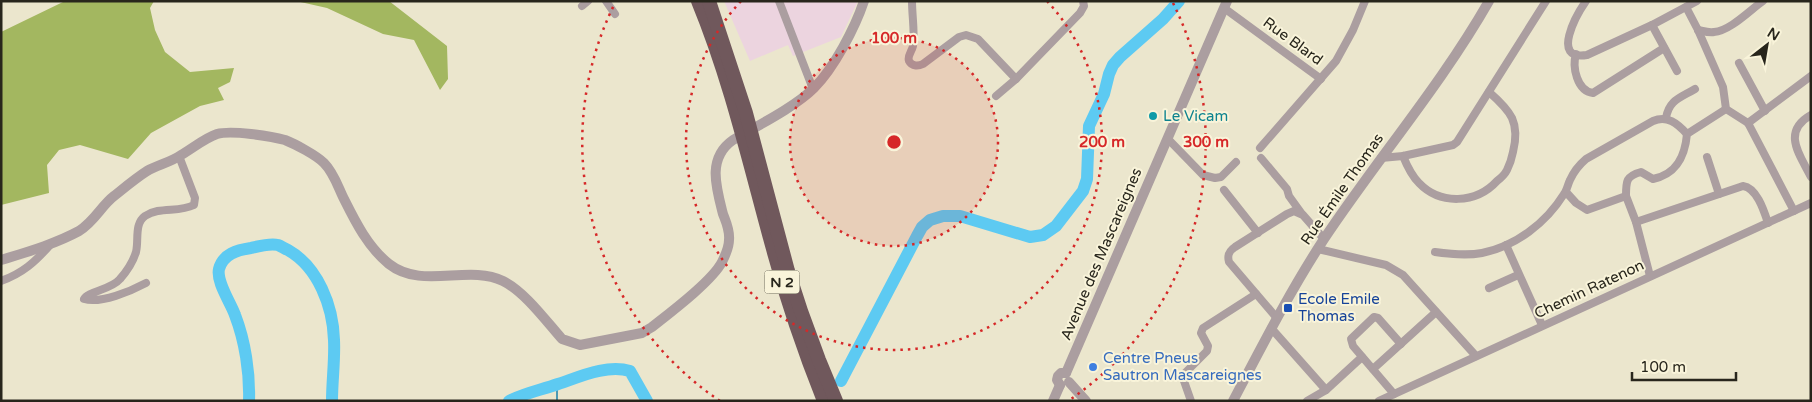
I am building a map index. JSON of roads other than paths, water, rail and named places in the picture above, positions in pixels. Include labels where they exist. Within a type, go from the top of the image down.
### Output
[{"type":"highway","name":"N 2","points":[[698,1],[725,76],[742,114]]},
{"type":"highway","name":"N 2","points":[[709,1],[788,271],[818,360],[836,401]]},
{"type":"highway","name":"N 2","points":[[754,158],[786,295],[802,346],[824,401]]},
{"type":"highway","points":[[818,360],[841,401]]},
{"type":"street","points":[[606,1],[615,14]]},
{"type":"street","points":[[779,1],[814,89]]},
{"type":"street","points":[[1,260],[52,243],[86,226],[114,196],[147,171],[179,156],[213,135],[228,132],[284,140],[324,163],[334,177],[351,213],[368,242],[390,265],[403,272],[421,276],[490,276],[504,281],[517,290],[562,339],[580,345],[642,333],[652,327],[715,273],[723,261],[729,242],[729,230],[723,214],[716,179],[716,165],[719,154],[725,146],[814,89],[833,65],[864,1]]},
{"type":"street","points":[[912,1],[914,37],[909,61],[913,65],[923,64],[959,37],[966,35],[978,39],[1016,79]]},
{"type":"street","points":[[996,96],[1016,79],[1078,16],[1083,10],[1083,1]]},
{"type":"street","name":"Rue Blard","points":[[1260,148],[1321,79],[1340,54],[1353,30],[1365,1]]},
{"type":"street","name":"Rue Émile Thomas","points":[[1233,401],[1276,317],[1324,239],[1454,60],[1489,1]]},
{"type":"street","points":[[1381,158],[1403,156],[1453,145],[1457,142],[1546,1]]},
{"type":"street","points":[[1584,2],[1567,38],[1568,46],[1576,54],[1587,55],[1652,26],[1697,1]]},
{"type":"street","points":[[1698,30],[1721,31],[1763,1]]},
{"type":"street","name":"Rue Blard","points":[[1226,5],[1321,79]]},
{"type":"street","name":"Avenue des Mascareignes","points":[[1053,401],[1065,380],[1226,5]]},
{"type":"street","points":[[1686,7],[1723,87],[1726,109],[1748,123],[1794,211]]},
{"type":"street","points":[[1652,26],[1677,70]]},
{"type":"street","points":[[1576,54],[1575,70],[1583,88],[1593,93],[1664,48]]},
{"type":"street","points":[[1739,63],[1766,111]]},
{"type":"street","points":[[1748,123],[1811,76]]},
{"type":"street","points":[[1666,118],[1674,101],[1695,90]]},
{"type":"street","points":[[1403,156],[1410,172],[1419,184],[1432,193],[1447,199],[1464,199],[1478,195],[1493,186],[1507,171],[1516,143],[1515,128],[1508,112],[1489,92]]},
{"type":"street","points":[[1687,134],[1726,109]]},
{"type":"street","points":[[1811,115],[1799,124],[1794,137],[1794,144],[1811,177]]},
{"type":"street","points":[[1435,252],[1481,253],[1506,246],[1543,222],[1566,192],[1574,172],[1586,159],[1653,122],[1666,118],[1681,127],[1687,134],[1685,150],[1678,165],[1669,172],[1654,179],[1641,172],[1632,174],[1628,178],[1626,185],[1626,196],[1636,222],[1650,276]]},
{"type":"street","points":[[1168,139],[1199,171],[1209,177],[1221,177],[1236,162]]},
{"type":"street","points":[[146,283],[116,296],[93,300],[84,299],[87,295],[116,284],[122,277],[134,257],[138,224],[144,217],[151,212],[189,208],[194,205],[195,198],[179,156]]},
{"type":"street","points":[[1707,157],[1719,194]]},
{"type":"street","points":[[1261,158],[1288,189],[1289,196],[1324,239]]},
{"type":"street","points":[[1636,222],[1739,187],[1747,187],[1753,192],[1768,223]]},
{"type":"street","points":[[1224,190],[1258,233]]},
{"type":"street","points":[[1566,192],[1576,203],[1587,210],[1626,196]]},
{"type":"street","name":"Chemin Ratenon","points":[[1379,401],[1811,203]]},
{"type":"street","points":[[1276,317],[1229,262],[1228,257],[1235,247],[1290,212],[1298,212],[1303,215]]},
{"type":"street","points":[[1,281],[17,275],[36,261],[52,243]]},
{"type":"street","points":[[1506,246],[1542,325]]},
{"type":"street","points":[[1318,249],[1386,265],[1395,269],[1411,283],[1476,356]]},
{"type":"street","points":[[1489,288],[1518,275]]},
{"type":"street","points":[[1191,401],[1184,378],[1188,369],[1207,351],[1208,346],[1201,333],[1203,328],[1256,294]]},
{"type":"street","points":[[1373,369],[1436,312]]},
{"type":"street","points":[[1394,394],[1353,346],[1351,339],[1374,317],[1378,318],[1401,344]]},
{"type":"street","points":[[1271,328],[1326,390]]},
{"type":"street","points":[[1306,401],[1326,390],[1362,357]]},
{"type":"street","points":[[1065,380],[1086,401]]},
{"type":"waterway","points":[[841,381],[917,236],[922,227],[930,220],[943,216],[960,216],[1030,237],[1043,235],[1056,226],[1083,191],[1087,179],[1089,126],[1104,94],[1113,65],[1163,19],[1179,1]]},
{"type":"waterway","points":[[249,401],[249,379],[244,346],[239,325],[220,280],[219,269],[227,256],[231,254],[241,250],[272,244],[288,250],[308,266],[327,301],[331,314],[334,340],[332,401]]},
{"type":"waterway","points":[[509,401],[584,375],[612,369],[630,371],[647,401]]},
{"type":"waterway","points":[[557,384],[557,401]]},
{"type":"place","name":"Le Vicam","points":[[1153,116]]},
{"type":"place","name":"Ecole Emile Thomas","points":[[1288,308]]},
{"type":"place","name":"Centre Pneus Sautron Mascareignes","points":[[1093,367]]}]
